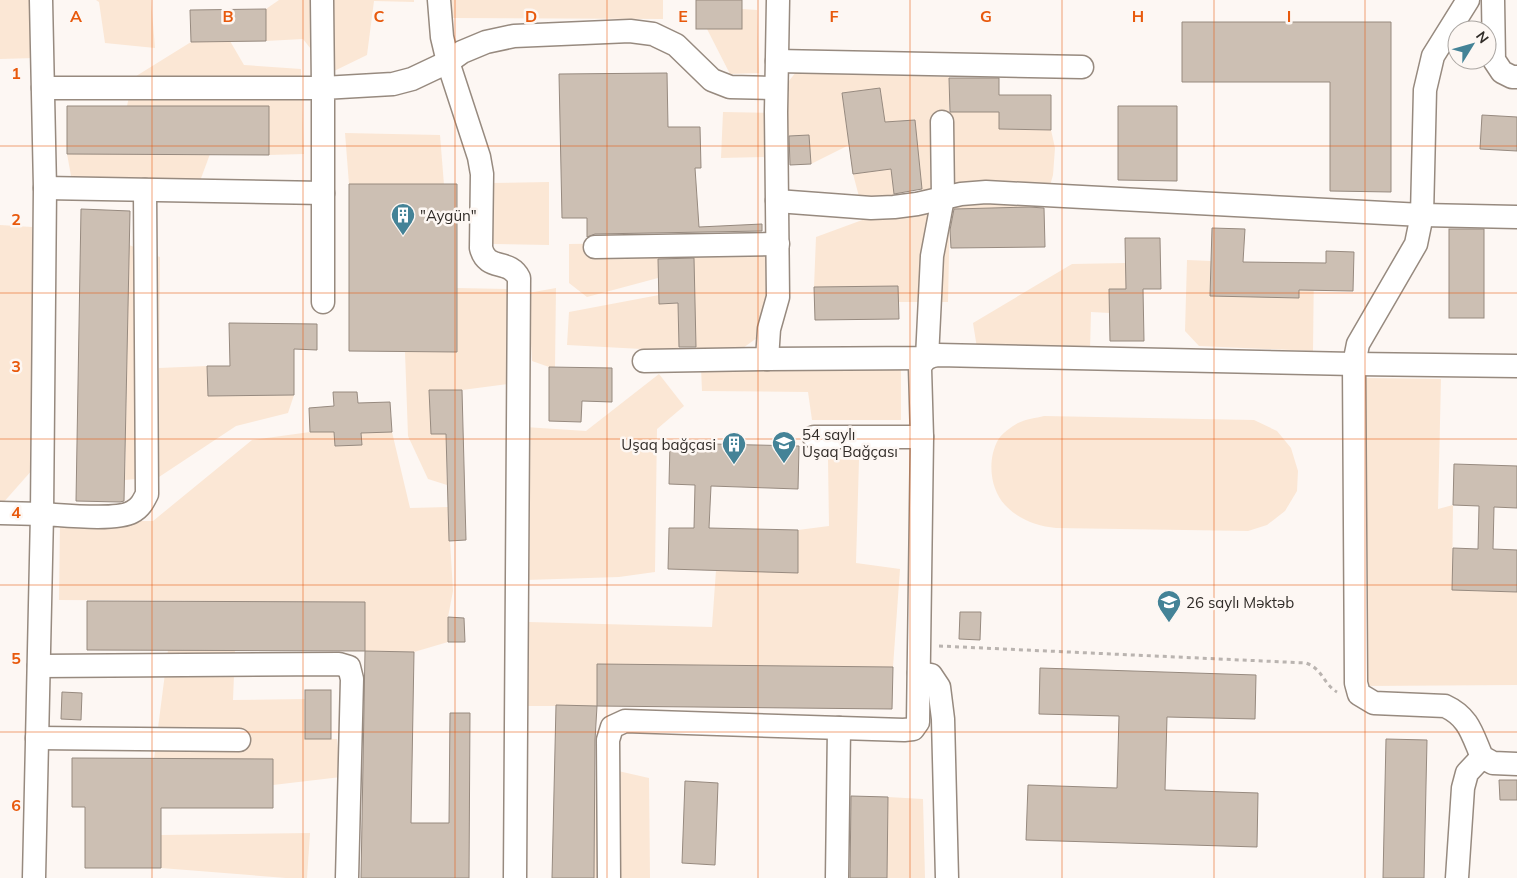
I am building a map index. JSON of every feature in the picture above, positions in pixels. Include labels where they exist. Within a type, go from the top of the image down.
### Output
[{"type":"street","points":[[34,878],[42,514],[46,188],[41,0]]},
{"type":"street","points":[[322,0],[323,302]]},
{"type":"street","points":[[439,0],[442,36],[448,62],[482,174],[481,248],[483,256],[490,263],[509,267],[516,272],[519,278],[515,878]]},
{"type":"street","points":[[767,360],[769,329],[778,297],[776,88],[778,0]]},
{"type":"street","points":[[1468,0],[1432,56],[1425,90],[1422,215],[1416,244],[1358,344],[1354,364],[1356,683],[1359,694],[1374,703],[1445,706],[1456,711],[1468,722],[1482,757],[1493,763],[1517,764]]},
{"type":"street","points":[[1493,0],[1494,60],[1502,72],[1512,77],[1517,76]]},
{"type":"street","points":[[43,88],[323,88],[393,84],[412,79],[448,62],[462,52],[486,42],[514,36],[630,31],[653,34],[676,45],[712,80],[730,87],[776,88]]},
{"type":"street","points":[[777,60],[1082,66]]},
{"type":"street","points":[[609,878],[608,740],[612,726],[625,721],[904,730],[913,729],[918,722],[922,437],[920,368],[922,362],[927,358],[932,256],[943,198],[942,122]]},
{"type":"street","points":[[46,188],[323,193]]},
{"type":"street","points":[[0,513],[123,515],[131,513],[141,506],[147,494],[145,190]]},
{"type":"street","points":[[777,201],[871,208],[916,204],[961,194],[986,192],[1422,215],[1517,217]]},
{"type":"street","points":[[595,247],[778,244]]},
{"type":"street","points":[[644,361],[927,358],[938,355],[1517,366]]},
{"type":"street","points":[[814,437],[922,437]]},
{"type":"street","points":[[39,666],[339,664],[349,667],[352,679],[347,878]]},
{"type":"street","points":[[919,672],[931,675],[939,687],[943,719],[947,878]]},
{"type":"street","points":[[837,878],[839,728]]},
{"type":"street","points":[[37,738],[239,740]]},
{"type":"street","points":[[1457,878],[1463,788],[1467,773],[1482,757]]},
{"type":"path","points":[[919,645],[1306,663],[1314,666],[1331,688],[1340,693],[1359,694]]},
{"type":"shaded area","points":[[0,0],[34,0],[35,58],[0,59]]},
{"type":"shaded area","points":[[96,0],[151,0],[155,48],[105,43],[99,2]]},
{"type":"shaded area","points":[[279,0],[414,0],[414,2],[374,1],[367,55],[330,73],[303,39],[266,41],[266,9]]},
{"type":"shaded area","points":[[451,0],[663,0],[663,19],[451,18]]},
{"type":"shaded area","points":[[742,9],[757,10],[759,73],[730,74],[707,29],[742,29]]},
{"type":"shaded area","points":[[230,41],[244,65],[301,69],[304,154],[269,155],[269,106],[127,106],[133,78],[191,42]]},
{"type":"shaded area","points":[[814,49],[854,53],[859,73],[949,77],[949,112],[999,112],[999,129],[1051,130],[1055,148],[1053,175],[1044,207],[950,209],[948,302],[898,302],[898,286],[814,287],[816,237],[865,219],[853,174],[891,169],[894,195],[922,193],[915,120],[885,122],[880,88],[842,93],[849,145],[811,164],[809,135],[783,136],[785,86]]},
{"type":"shaded area","points":[[723,112],[771,113],[770,157],[721,158]]},
{"type":"shaded area","points":[[345,133],[440,135],[444,185],[349,184]]},
{"type":"shaded area","points":[[67,154],[210,154],[200,181],[72,181]]},
{"type":"shaded area","points":[[549,182],[549,245],[493,244],[490,183]]},
{"type":"shaded area","points":[[0,225],[32,227],[33,469],[2,504],[0,504]]},
{"type":"shaded area","points":[[770,241],[773,304],[761,335],[743,348],[727,351],[696,351],[694,264],[658,278],[587,297],[569,283],[569,244]]},
{"type":"shaded area","points":[[129,245],[160,257],[159,368],[207,366],[208,396],[294,395],[288,413],[236,426],[159,477],[125,480]]},
{"type":"shaded area","points":[[1187,260],[1211,261],[1210,296],[1299,297],[1300,263],[1314,263],[1313,351],[1199,346],[1185,331]]},
{"type":"shaded area","points":[[1126,263],[1126,289],[1109,289],[1110,313],[1091,312],[1090,350],[977,348],[973,323],[1072,264]]},
{"type":"shaded area","points":[[457,288],[507,289],[508,384],[462,390],[429,391],[431,433],[463,434],[464,445],[446,445],[447,485],[428,479],[408,436],[405,352],[457,352]]},
{"type":"shaded area","points":[[556,288],[555,367],[549,367],[532,361],[528,293]]},
{"type":"shaded area","points":[[659,295],[659,304],[678,303],[679,351],[567,345],[569,312]]},
{"type":"shaded area","points":[[901,363],[901,420],[812,420],[808,392],[702,391],[701,368]]},
{"type":"shaded area","points":[[659,374],[684,406],[657,429],[655,572],[619,577],[526,580],[525,427],[586,431]]},
{"type":"shaded area","points":[[1366,378],[1441,379],[1438,509],[1453,505],[1452,589],[1517,592],[1517,685],[1365,686]]},
{"type":"shaded area","points":[[1044,416],[1254,420],[1277,431],[1291,448],[1298,471],[1297,491],[1285,511],[1267,525],[1248,531],[1056,528],[1035,524],[1016,515],[1005,505],[993,483],[991,465],[992,456],[999,438],[1004,433],[1021,422]]},
{"type":"shaded area","points":[[310,432],[334,432],[336,446],[361,445],[361,433],[392,432],[410,508],[448,507],[453,591],[448,617],[448,642],[414,652],[365,651],[365,602],[59,600],[60,521],[153,521],[252,440]]},
{"type":"shaded area","points":[[828,459],[859,460],[856,563],[900,569],[893,667],[598,664],[597,706],[528,706],[529,622],[712,627],[716,570],[798,530],[829,526]]},
{"type":"shaded area","points":[[168,650],[235,650],[233,700],[305,699],[305,738],[337,739],[341,777],[273,785],[273,759],[154,759]]},
{"type":"shaded area","points":[[596,766],[649,778],[650,878],[594,878]]},
{"type":"shaded area","points":[[888,797],[923,799],[925,878],[887,878]]},
{"type":"shaded area","points":[[310,833],[307,878],[161,868],[161,835]]},
{"type":"building","points":[[696,0],[742,0],[742,29],[696,29]]},
{"type":"building","points":[[266,9],[266,41],[191,42],[190,10]]},
{"type":"building","points":[[1182,22],[1391,22],[1391,192],[1330,191],[1330,82],[1182,82]]},
{"type":"building","points":[[667,73],[668,127],[700,127],[701,168],[695,168],[699,227],[762,224],[762,231],[595,234],[587,237],[587,218],[562,218],[559,74]]},
{"type":"building","points":[[949,78],[999,78],[999,95],[1051,95],[1051,130],[999,129],[999,112],[950,112]]},
{"type":"building","points":[[880,88],[885,122],[915,120],[922,189],[894,194],[891,169],[853,174],[842,93]]},
{"type":"building","points":[[67,106],[269,106],[269,155],[67,154]]},
{"type":"building","points":[[1118,106],[1177,106],[1177,181],[1118,180]]},
{"type":"building","points":[[1482,115],[1517,117],[1517,151],[1480,149]]},
{"type":"building","points":[[809,135],[811,164],[790,165],[789,136]]},
{"type":"building","name":"\"Aygün\"","points":[[349,184],[457,184],[457,352],[349,351]]},
{"type":"building","points":[[1044,208],[1045,247],[951,248],[950,230],[954,209]]},
{"type":"building","points":[[81,209],[130,211],[124,501],[120,502],[76,501]]},
{"type":"building","points":[[1212,228],[1245,229],[1243,262],[1326,263],[1326,251],[1354,252],[1353,291],[1299,290],[1299,298],[1210,296]]},
{"type":"building","points":[[1449,229],[1484,229],[1484,318],[1449,318]]},
{"type":"building","points":[[1125,238],[1160,238],[1161,289],[1143,289],[1144,341],[1110,341],[1109,289],[1126,289]]},
{"type":"building","points":[[694,258],[696,347],[679,347],[678,303],[659,304],[658,259]]},
{"type":"building","points":[[898,286],[899,319],[815,320],[814,287]]},
{"type":"building","points":[[229,323],[317,324],[317,350],[294,349],[294,395],[208,396],[207,366],[230,366]]},
{"type":"building","points":[[549,367],[612,368],[612,402],[582,401],[581,422],[549,421]]},
{"type":"building","points":[[429,390],[462,390],[466,540],[449,541],[446,434],[431,434]]},
{"type":"building","points":[[333,392],[357,392],[358,403],[390,402],[392,432],[361,433],[362,445],[335,446],[334,432],[310,432],[309,408],[334,406]]},
{"type":"building","points":[[670,443],[799,446],[798,489],[711,486],[709,528],[798,530],[798,573],[668,569],[669,528],[694,528],[695,485],[669,484]]},
{"type":"building","points":[[1454,464],[1517,466],[1517,508],[1494,507],[1493,549],[1517,550],[1517,592],[1452,590],[1453,548],[1478,549],[1479,506],[1453,505]]},
{"type":"building","points":[[87,601],[365,602],[365,651],[87,650]]},
{"type":"building","points":[[960,612],[981,612],[980,640],[959,639]]},
{"type":"building","points":[[448,617],[464,618],[465,642],[448,642]]},
{"type":"building","points":[[365,651],[414,652],[411,823],[449,823],[450,713],[470,713],[469,878],[361,878]]},
{"type":"building","points":[[597,664],[893,667],[892,709],[597,706]]},
{"type":"building","points":[[1040,668],[1256,675],[1255,719],[1167,717],[1165,790],[1258,793],[1257,847],[1026,840],[1028,785],[1117,788],[1119,716],[1039,714]]},
{"type":"building","points":[[305,690],[331,690],[331,739],[305,739]]},
{"type":"building","points":[[62,692],[82,693],[81,720],[61,719]]},
{"type":"building","points":[[556,705],[597,706],[594,878],[552,878]]},
{"type":"building","points":[[1386,739],[1427,740],[1424,878],[1383,878]]},
{"type":"building","points":[[72,758],[273,759],[273,808],[161,808],[161,868],[85,868],[85,807],[72,807]]},
{"type":"building","points":[[1499,780],[1517,780],[1517,800],[1500,800]]},
{"type":"building","points":[[685,781],[718,783],[715,865],[682,863]]},
{"type":"building","points":[[851,796],[888,797],[887,878],[850,878]]},
{"type":"place","name":"\"Aygün\"","points":[[403,236]]},
{"type":"place","name":"54 saylı Uşaq Bağçası","points":[[784,464]]},
{"type":"place","name":"Uşaq bağçasi","points":[[734,465]]},
{"type":"place","name":"26 saylı Məktəb","points":[[1169,623]]}]
